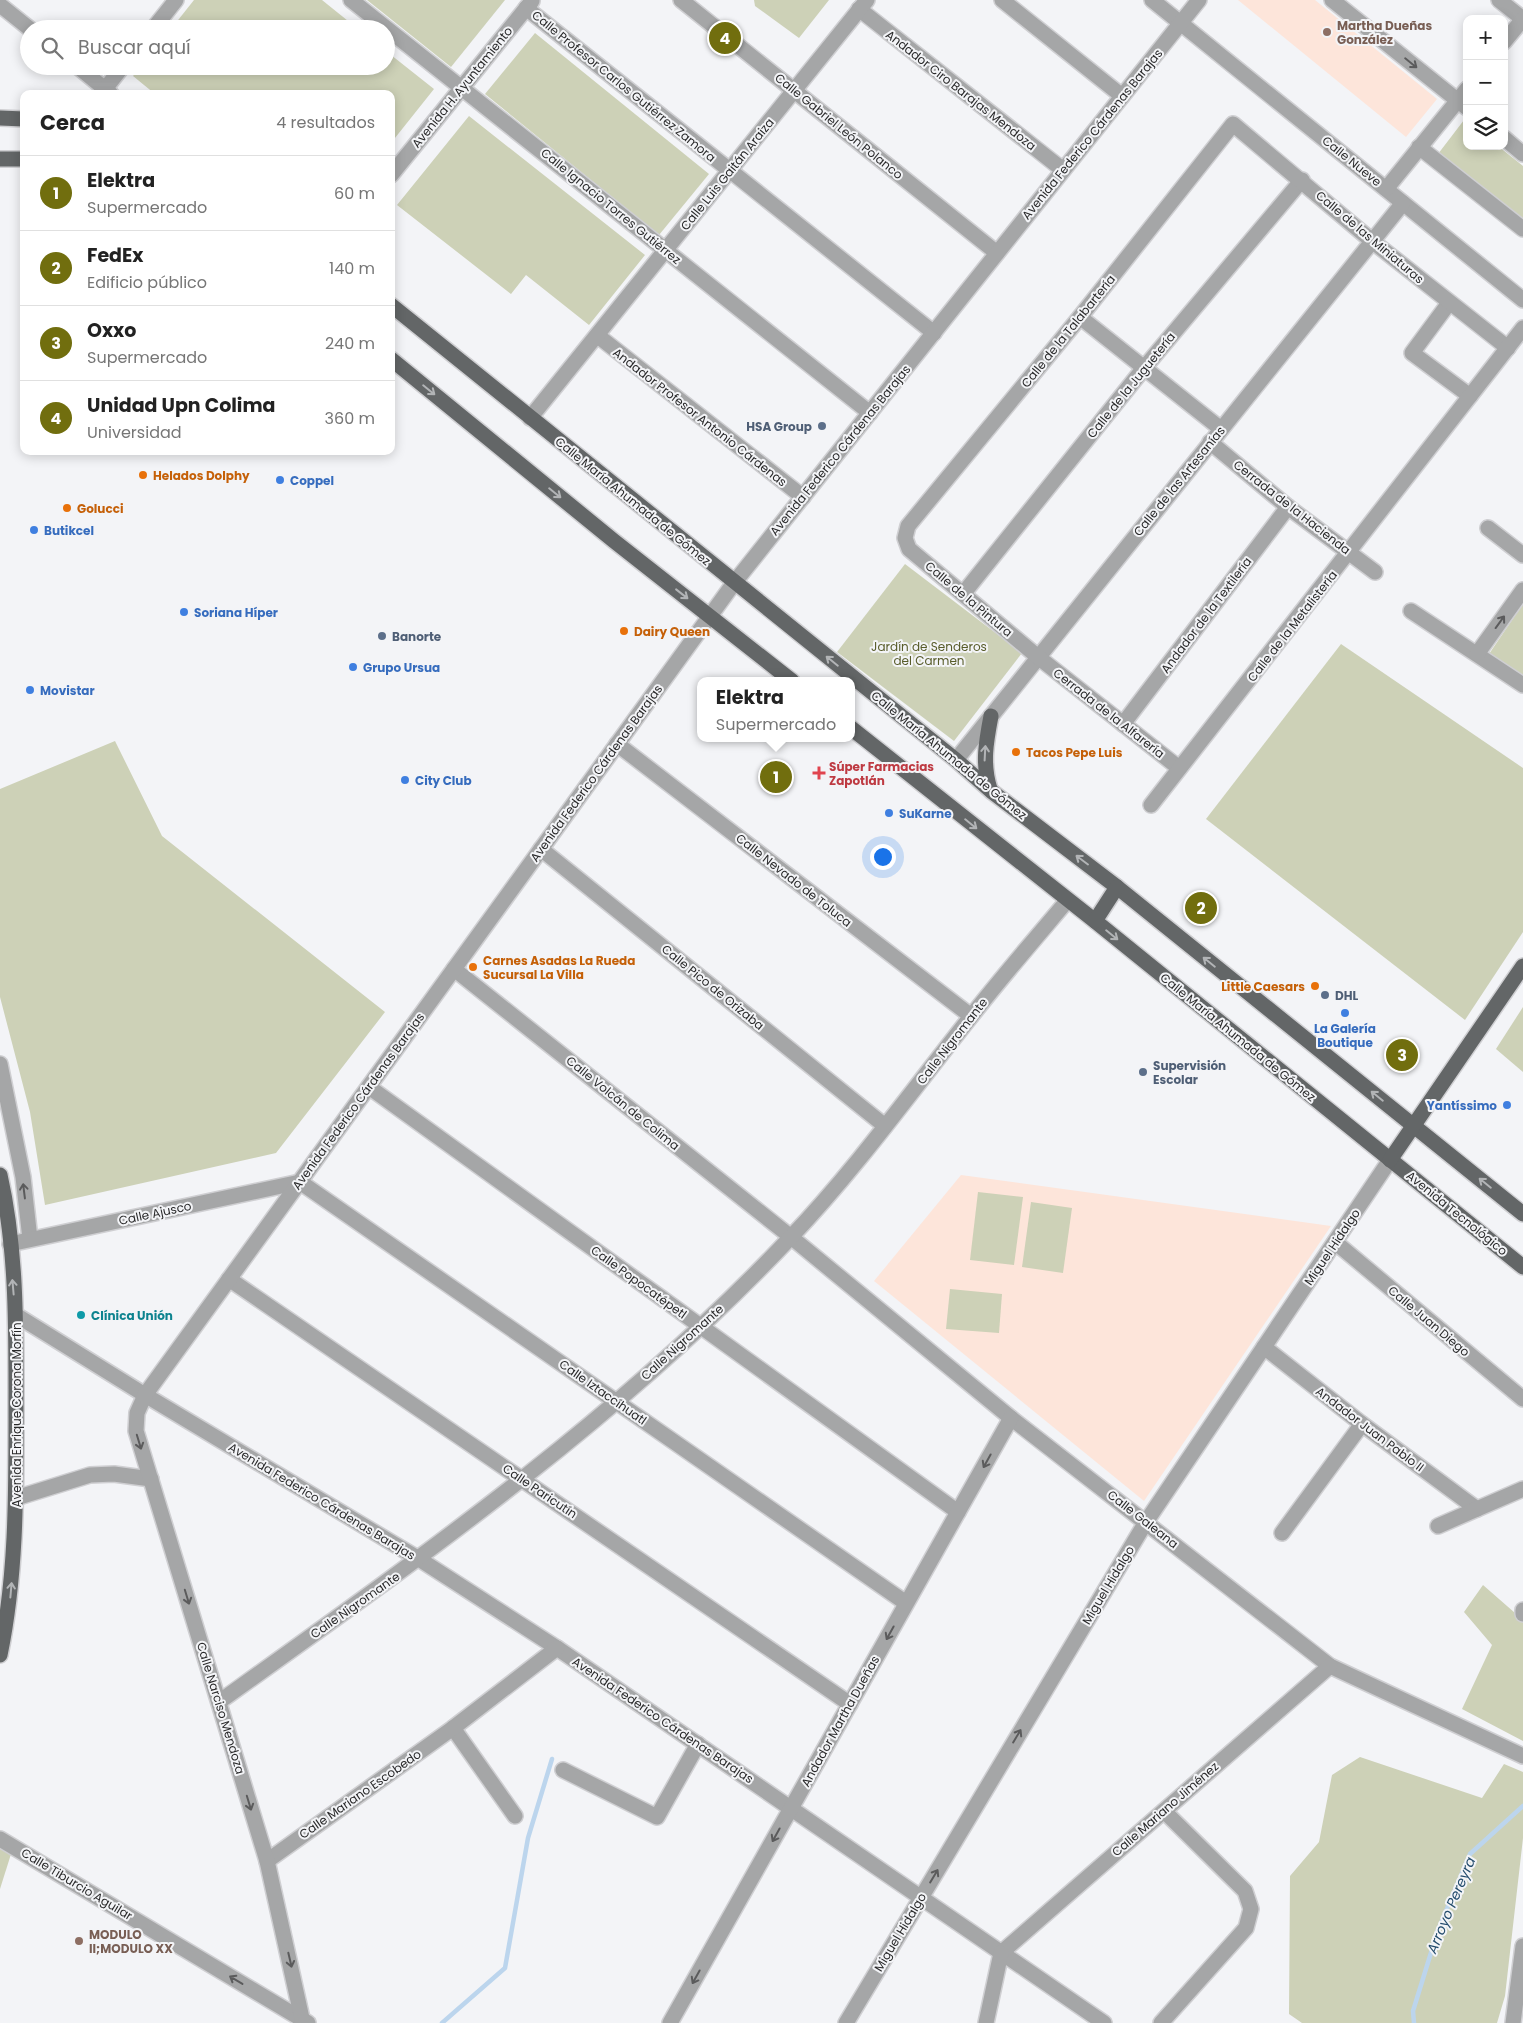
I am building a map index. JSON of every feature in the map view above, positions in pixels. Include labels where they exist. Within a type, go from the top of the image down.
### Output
[{"type":"main road","points":[[0,118],[20,119]]},
{"type":"main road","points":[[0,159],[20,159]]},
{"type":"main road","name":"Calle María Ahumada de Gómez","points":[[395,308],[852,677]]},
{"type":"main road","points":[[395,362],[787,677]]},
{"type":"main road","name":"Calle María Ahumada de Gómez","points":[[855,679],[956,760],[991,791],[1117,887],[1415,1127]]},
{"type":"main road","points":[[991,716],[984,756],[985,774],[991,791]]},
{"type":"main road","name":"Calle María Ahumada de Gómez","points":[[855,731],[1067,901],[1095,921],[1390,1160]]},
{"type":"main road","points":[[1095,921],[1117,887]]},
{"type":"main road","points":[[1390,1160],[1415,1127],[1523,966]]},
{"type":"main road","points":[[1415,1127],[1523,1214]]},
{"type":"main road","name":"Avenida Tecnológico","points":[[1390,1160],[1523,1267]]},
{"type":"main road","name":"Avenida Enrique Corona Morfín","points":[[0,1175],[10,1244],[16,1315],[16,1498],[9,1614],[0,1655]]},
{"type":"street","points":[[160,20],[176,0]]},
{"type":"street","name":"Calle Ignacio Torres Gutiérrez","points":[[352,0],[377,20]]},
{"type":"street","name":"Calle Gabriel León Polanco","points":[[681,0],[997,253]]},
{"type":"street","points":[[1002,0],[1122,96]]},
{"type":"street","name":"Calle Nueve","points":[[1152,0],[1523,300]]},
{"type":"street","name":"Avenida Federico Cárdenas Barajas","points":[[1104,2023],[920,1899],[557,1648],[419,1559],[145,1395],[734,583],[1199,0]]},
{"type":"street","points":[[1332,0],[1462,104],[1419,147],[1386,189]]},
{"type":"street","points":[[1499,0],[1523,19],[1508,37]]},
{"type":"street","name":"Avenida H. Ayuntamiento","points":[[395,170],[530,4]]},
{"type":"street","name":"Calle Profesor Carlos Gutiérrez Zamora","points":[[530,4],[729,171],[934,332]]},
{"type":"street","points":[[0,5],[20,21]]},
{"type":"street","name":"Calle Luis Gaitán Araiza","points":[[530,418],[863,5]]},
{"type":"street","name":"Andador Ciro Barajas Mendoza","points":[[863,5],[1063,170]]},
{"type":"street","name":"Calle Ignacio Torres Gutiérrez","points":[[395,34],[870,413]]},
{"type":"street","points":[[88,75],[107,90]]},
{"type":"street","points":[[109,90],[118,75]]},
{"type":"street","name":"Calle de las Miniaturas","points":[[1233,124],[1302,180],[1372,241],[1508,348]]},
{"type":"street","name":"Calle de la Talabartería","points":[[905,538],[908,526],[1080,317],[1233,124]]},
{"type":"street","points":[[1508,141],[1523,154]]},
{"type":"street","points":[[1419,147],[1523,229]]},
{"type":"street","name":"Calle de la Juguetería","points":[[963,594],[1144,368],[1302,180]]},
{"type":"street","name":"Calle de las Artesanías","points":[[956,760],[1403,202]]},
{"type":"street","points":[[1449,303],[1412,353],[1470,396]]},
{"type":"street","points":[[1080,317],[1221,430]]},
{"type":"street","name":"Calle de la Metalistería","points":[[1151,806],[1350,553],[1523,328]]},
{"type":"street","name":"Andador Profesor Antonio Cárdenas","points":[[598,336],[803,497]]},
{"type":"street","name":"Cerrada de la Hacienda","points":[[1210,442],[1288,507],[1375,572]]},
{"type":"street","name":"Andador de la Textilería","points":[[1123,724],[1288,507]]},
{"type":"street","points":[[1488,528],[1523,555]]},
{"type":"street","name":"Calle de la Pintura","points":[[905,538],[909,548],[1038,657]]},
{"type":"street","points":[[1477,654],[1523,590]]},
{"type":"street","points":[[1411,611],[1523,685]]},
{"type":"street","name":"Cerrada de la Alfarería","points":[[1038,657],[1179,768]]},
{"type":"street","name":"Calle Nevado de Toluca","points":[[617,744],[971,1016]]},
{"type":"street","name":"Calle Pico de Orizaba","points":[[541,849],[886,1126]]},
{"type":"street","name":"Calle Nigromante","points":[[219,1702],[419,1559],[523,1480],[700,1326],[791,1237],[886,1126],[971,1016],[1067,901]]},
{"type":"street","name":"Calle Volcán de Colima","points":[[454,969],[791,1237]]},
{"type":"street","points":[[0,1064],[23,1177],[30,1239]]},
{"type":"street","name":"Calle Popocatépetl","points":[[369,1087],[958,1512]]},
{"type":"street","name":"Miguel Hidalgo","points":[[846,2023],[1146,1522],[1390,1160]]},
{"type":"street","name":"Calle Ajusco","points":[[10,1244],[300,1182]]},
{"type":"street","name":"Calle Iztaccíhuatl","points":[[300,1182],[906,1603]]},
{"type":"street","name":"Calle Galeana","points":[[791,1237],[1011,1418],[1330,1666],[1523,1756]]},
{"type":"street","name":"Calle Juan Diego","points":[[1335,1242],[1523,1400]]},
{"type":"street","name":"Calle Paricutín","points":[[229,1279],[850,1704]]},
{"type":"street","points":[[16,1315],[145,1395]]},
{"type":"street","name":"Andador Juan Pablo II","points":[[1264,1347],[1362,1424],[1477,1509]]},
{"type":"street","name":"Calle Narciso Mendoza","points":[[145,1395],[136,1412],[136,1431],[267,1860],[305,2022]]},
{"type":"street","name":"Andador Martha Dueñas","points":[[670,2023],[1011,1418]]},
{"type":"street","points":[[1282,1533],[1362,1424]]},
{"type":"street","points":[[16,1498],[90,1475],[114,1474],[150,1479]]},
{"type":"street","points":[[1438,1526],[1523,1489]]},
{"type":"street","name":"Calle Mariano Escobedo","points":[[267,1860],[453,1728],[557,1648]]},
{"type":"street","name":"Calle Mariano Jiménez","points":[[1001,1953],[1330,1666]]},
{"type":"street","points":[[453,1728],[515,1816]]},
{"type":"street","points":[[563,1770],[657,1817],[698,1744]]},
{"type":"street","points":[[1161,2023],[1246,1928],[1251,1909],[1245,1891],[1164,1811]]},
{"type":"street","name":"Calle Tiburcio Aguilar","points":[[0,1839],[305,2022]]},
{"type":"street","points":[[1512,2023],[1522,1975],[1523,1946]]},
{"type":"street","points":[[986,2023],[1001,1953]]},
{"type":"shaded area","points":[[1238,0],[1315,0],[1437,99],[1406,137]]},
{"type":"shaded area","points":[[961,1175],[1331,1226],[1144,1501],[874,1281]]},
{"type":"green space","points":[[194,0],[322,0],[347,20],[178,20]]},
{"type":"green space","points":[[367,0],[505,0],[451,67],[395,22],[395,20],[392,20]]},
{"type":"green space","points":[[754,0],[829,0],[799,38],[755,6]]},
{"type":"green space","points":[[535,33],[709,174],[659,235],[485,94]]},
{"type":"green space","points":[[395,58],[434,89],[395,138],[395,90],[150,90],[133,76],[395,75]]},
{"type":"green space","points":[[469,116],[645,255],[589,325],[526,275],[511,294],[397,205]]},
{"type":"green space","points":[[1463,121],[1463,150],[1503,150],[1523,166],[1523,220],[1438,154]]},
{"type":"green space","name":"Jardín de Senderos del Carmen","points":[[905,564],[1022,653],[954,741],[837,652]]},
{"type":"green space","points":[[1523,604],[1523,677],[1489,654]]},
{"type":"green space","points":[[1341,644],[1523,768],[1523,932],[1465,1020],[1206,819]]},
{"type":"green space","points":[[115,741],[162,836],[385,1012],[276,1153],[45,1205],[30,1112],[0,997],[0,789]]},
{"type":"green space","points":[[1523,1007],[1523,1072],[1496,1049]]},
{"type":"green space","points":[[978,1192],[1023,1197],[1014,1265],[970,1260]]},
{"type":"green space","points":[[1031,1202],[1072,1208],[1063,1273],[1022,1267]]},
{"type":"green space","points":[[950,1289],[1002,1294],[999,1333],[946,1329]]},
{"type":"green space","points":[[1483,1585],[1523,1620],[1523,1741],[1462,1709],[1492,1645],[1464,1612]]},
{"type":"green space","points":[[1360,1757],[1482,1798],[1504,1764],[1523,1772],[1523,1838],[1505,1996],[1497,2023],[1302,2023],[1289,2014],[1290,1876],[1319,1842],[1332,1775]]},
{"type":"green space","points":[[0,1848],[11,1854],[0,1889]]},
{"type":"waterway","points":[[442,2023],[505,1968],[528,1838],[552,1759]]},
{"type":"waterway","name":"Arroyo Pereyra","points":[[1414,2023],[1413,2011],[1438,1930],[1470,1854],[1523,1806]]},
{"type":"place","name":"Martha Dueñas González","points":[[1327,32]]},
{"type":"place","name":"Unidad Upn Colima","points":[[725,38]]},
{"type":"place","name":"HSA Group","points":[[822,426]]},
{"type":"place","name":"Helados Dolphy","points":[[143,475]]},
{"type":"place","name":"Coppel","points":[[280,480]]},
{"type":"place","name":"Golucci","points":[[67,508]]},
{"type":"place","name":"Butikcel","points":[[34,530]]},
{"type":"place","name":"Soriana Híper","points":[[184,612]]},
{"type":"place","name":"Dairy Queen","points":[[624,631]]},
{"type":"place","name":"Banorte","points":[[382,636]]},
{"type":"place","name":"Grupo Ursua","points":[[353,667]]},
{"type":"place","name":"Movistar","points":[[30,690]]},
{"type":"place","name":"Tacos Pepe Luis","points":[[1016,752]]},
{"type":"place","name":"Súper Farmacias Zapotlán","points":[[819,773]]},
{"type":"place","name":"Elektra","points":[[776,777]]},
{"type":"place","name":"City Club","points":[[405,780]]},
{"type":"place","name":"SuKarne","points":[[889,813]]},
{"type":"place","name":"FedEx","points":[[1201,908]]},
{"type":"place","name":"Carnes Asadas La Rueda Sucursal La Villa","points":[[473,967]]},
{"type":"place","name":"Little Caesars","points":[[1315,986]]},
{"type":"place","name":"DHL","points":[[1325,995]]},
{"type":"place","name":"La Galería Boutique","points":[[1345,1013]]},
{"type":"place","name":"Oxxo","points":[[1402,1055]]},
{"type":"place","name":"Supervisión Escolar","points":[[1143,1072]]},
{"type":"place","name":"Yantíssimo","points":[[1507,1105]]},
{"type":"place","name":"Clínica Unión","points":[[81,1315]]},
{"type":"place","name":"MODULO II;MODULO XX","points":[[79,1941]]}]
